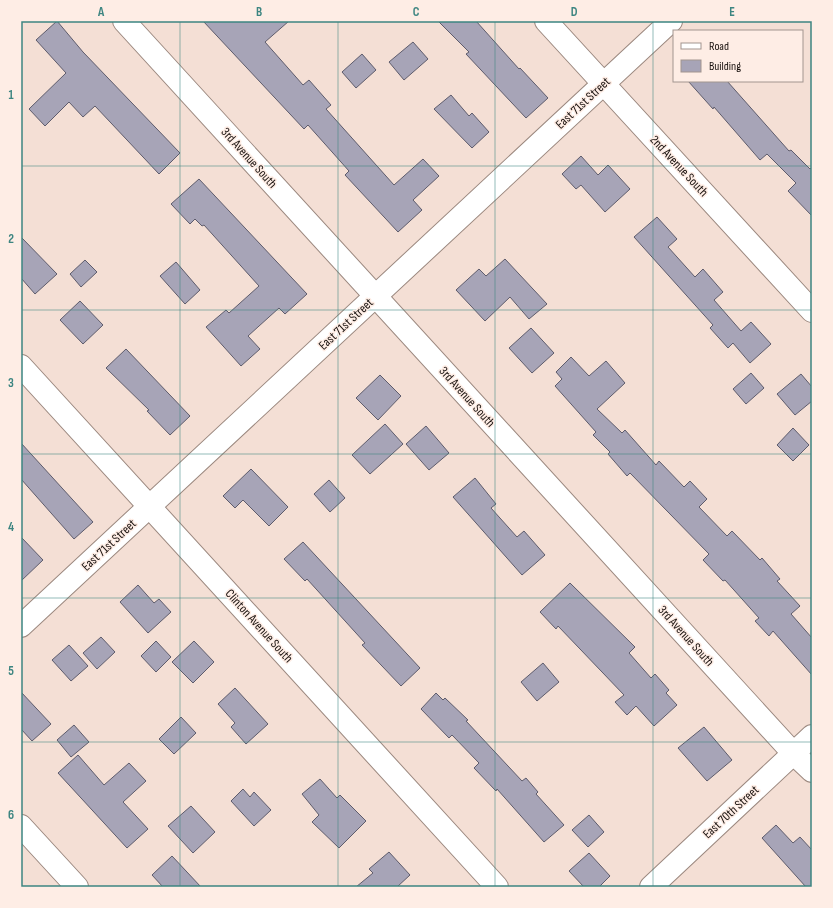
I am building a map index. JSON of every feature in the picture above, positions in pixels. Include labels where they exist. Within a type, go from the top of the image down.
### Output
[{"type":"street","name":"3rd Avenue South","points":[[124,21],[794,754],[812,771]]},
{"type":"street","name":"2nd Avenue South","points":[[546,21],[812,311]]},
{"type":"street","name":"East 71st Street","points":[[21,626],[671,21]]},
{"type":"street","name":"Clinton Avenue South","points":[[21,366],[497,887]]},
{"type":"street","name":"East 70th Street","points":[[650,887],[812,736]]},
{"type":"street","points":[[21,826],[77,887]]},
{"type":"building","points":[[57,21],[83,52],[180,153],[159,174],[95,106],[83,117],[69,102],[45,126],[29,109],[66,73],[36,40]]},
{"type":"building","points":[[203,21],[289,21],[265,42],[303,85],[309,80],[331,105],[326,109],[394,185],[423,159],[439,176],[413,200],[422,210],[398,232],[345,175],[349,171],[308,125],[304,129]]},
{"type":"building","points":[[438,21],[476,21],[519,69],[520,68],[548,98],[526,118],[466,54],[469,52]]},
{"type":"building","points":[[413,42],[428,59],[404,80],[389,62]]},
{"type":"building","points":[[362,54],[376,70],[356,88],[342,72]]},
{"type":"building","points":[[689,82],[728,82],[789,151],[791,150],[810,169],[812,167],[812,216],[788,191],[796,183],[767,154],[760,160],[714,107],[713,109]]},
{"type":"building","points":[[451,95],[469,116],[472,113],[489,132],[472,148],[434,109]]},
{"type":"building","points":[[581,156],[598,175],[608,165],[630,189],[605,212],[581,185],[576,189],[562,174]]},
{"type":"building","points":[[199,179],[307,294],[285,314],[279,308],[248,336],[260,349],[241,366],[206,327],[226,310],[229,313],[259,286],[204,225],[202,226],[195,219],[190,224],[171,204]]},
{"type":"building","points":[[657,217],[677,239],[668,247],[695,277],[703,269],[723,292],[714,300],[741,331],[751,322],[771,344],[750,363],[733,343],[728,348],[710,328],[713,325],[634,237]]},
{"type":"building","points":[[21,237],[57,274],[35,294],[21,278]]},
{"type":"building","points":[[505,259],[547,304],[529,319],[510,297],[485,321],[456,290],[479,269],[486,276]]},
{"type":"building","points":[[85,260],[97,272],[81,287],[70,274]]},
{"type":"building","points":[[176,262],[200,290],[185,304],[160,276]]},
{"type":"building","points":[[80,301],[103,325],[83,344],[60,320]]},
{"type":"building","points":[[531,328],[554,353],[532,373],[509,348]]},
{"type":"building","points":[[126,349],[190,416],[170,435],[147,411],[149,410],[106,368]]},
{"type":"building","points":[[571,357],[589,376],[606,361],[625,383],[597,409],[622,433],[625,430],[656,465],[659,461],[684,487],[690,481],[707,499],[699,507],[727,536],[732,531],[760,560],[762,558],[780,579],[777,581],[800,606],[791,614],[812,638],[812,675],[773,631],[769,636],[755,621],[759,618],[725,580],[723,581],[703,560],[709,554],[630,473],[627,476],[608,454],[610,452],[593,435],[596,432],[555,386],[562,379],[556,372]]},
{"type":"building","points":[[751,373],[764,388],[746,404],[733,389]]},
{"type":"building","points":[[801,374],[812,387],[812,401],[795,415],[777,394]]},
{"type":"building","points":[[380,375],[401,396],[378,420],[356,398]]},
{"type":"building","points":[[385,424],[403,444],[370,474],[352,455]]},
{"type":"building","points":[[426,426],[449,453],[429,470],[406,444]]},
{"type":"building","points":[[793,428],[809,445],[793,461],[777,445]]},
{"type":"building","points":[[21,443],[93,522],[74,539],[21,479]]},
{"type":"building","points":[[251,469],[288,507],[269,526],[243,500],[235,508],[223,496]]},
{"type":"building","points":[[475,478],[496,504],[491,508],[517,537],[524,531],[545,555],[522,575],[453,497]]},
{"type":"building","points":[[329,480],[345,498],[330,512],[314,494]]},
{"type":"building","points":[[21,537],[43,560],[21,581]]},
{"type":"building","points":[[303,542],[420,668],[401,686],[362,645],[365,643],[307,579],[305,581],[284,559]]},
{"type":"building","points":[[570,583],[635,647],[629,653],[651,678],[655,674],[669,690],[666,693],[677,705],[654,726],[636,706],[627,715],[615,702],[624,695],[558,626],[556,629],[540,612]]},
{"type":"building","points":[[138,585],[154,603],[159,599],[171,612],[148,633],[120,602]]},
{"type":"building","points":[[101,637],[115,652],[97,669],[83,653]]},
{"type":"building","points":[[156,641],[171,657],[156,672],[141,656]]},
{"type":"building","points":[[194,641],[214,662],[193,683],[172,662]]},
{"type":"building","points":[[69,645],[88,666],[71,681],[52,660]]},
{"type":"building","points":[[543,663],[559,682],[537,701],[521,682]]},
{"type":"building","points":[[235,688],[268,724],[246,744],[231,727],[235,723],[218,704]]},
{"type":"building","points":[[21,692],[51,724],[32,741],[21,729]]},
{"type":"building","points":[[436,693],[443,700],[445,698],[468,720],[466,721],[522,781],[526,778],[538,792],[536,794],[564,825],[544,842],[497,789],[496,791],[474,768],[479,763],[452,735],[449,738],[421,709]]},
{"type":"building","points":[[181,717],[196,733],[174,754],[159,739]]},
{"type":"building","points":[[74,725],[89,742],[71,757],[57,740]]},
{"type":"building","points":[[704,727],[732,760],[707,781],[678,748]]},
{"type":"building","points":[[78,755],[104,785],[129,763],[146,781],[123,802],[148,829],[127,848],[58,773]]},
{"type":"building","points":[[320,779],[337,798],[340,795],[366,821],[339,848],[312,822],[319,815],[302,794]]},
{"type":"building","points":[[243,789],[250,797],[254,792],[271,810],[254,826],[231,801]]},
{"type":"building","points":[[191,806],[215,832],[193,853],[168,826]]},
{"type":"building","points":[[589,815],[604,832],[588,847],[572,830]]},
{"type":"building","points":[[776,825],[793,843],[800,837],[812,850],[812,887],[806,887],[762,838]]},
{"type":"building","points":[[389,852],[410,875],[397,887],[356,887],[373,873],[369,869]]},
{"type":"building","points":[[589,853],[610,876],[599,887],[584,887],[569,871]]},
{"type":"building","points":[[172,856],[201,887],[163,887],[152,875]]}]
